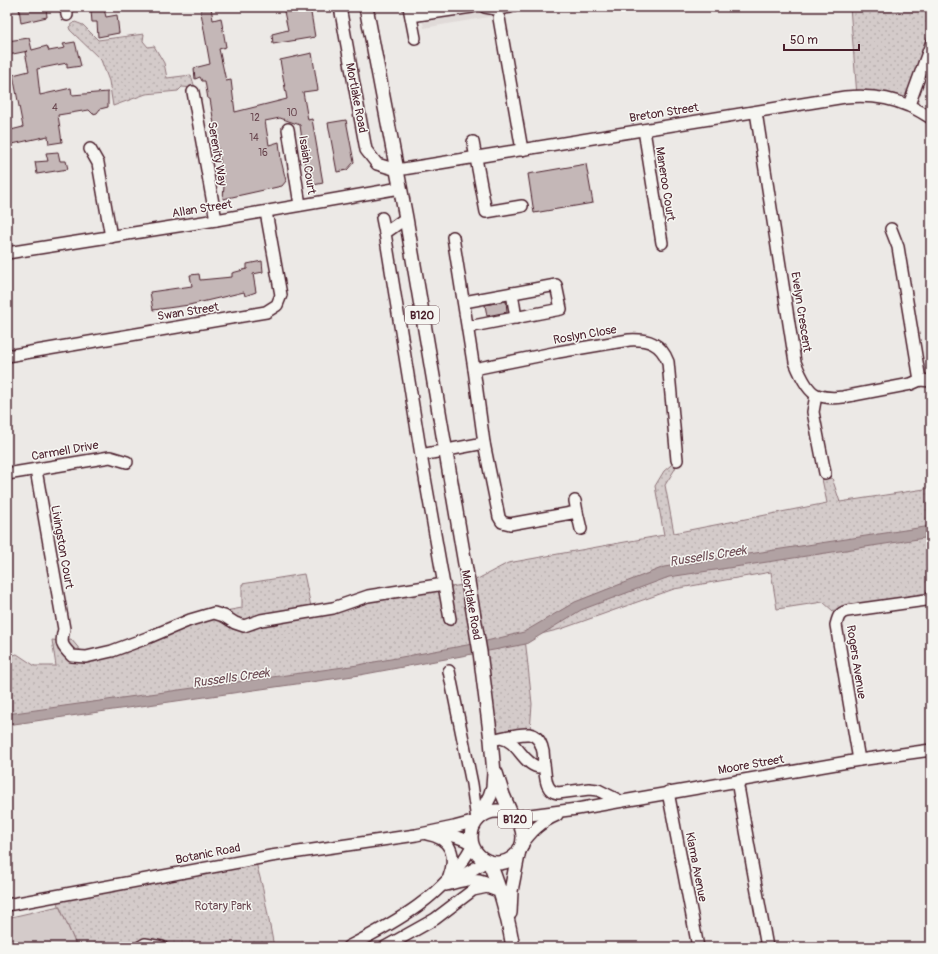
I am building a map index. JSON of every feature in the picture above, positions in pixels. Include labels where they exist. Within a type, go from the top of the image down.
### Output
[{"type":"main road","name":"Mortlake Road","points":[[366,7],[406,218],[496,739],[493,786],[487,802],[477,820]]},
{"type":"main road","name":"Mortlake Road","points":[[494,761],[503,795],[513,817]]},
{"type":"main road","name":"B120","points":[[510,926],[511,891],[523,837],[521,828],[513,817],[504,812],[495,811],[486,814],[477,820],[471,833],[472,845],[477,854],[488,861],[497,882],[510,926],[513,947]]},
{"type":"main road","points":[[488,861],[497,863],[506,861],[513,857],[520,848]]},
{"type":"street","name":"Mortlake Road","points":[[340,7],[366,150],[377,164],[397,170]]},
{"type":"street","points":[[415,38],[410,12],[472,7]]},
{"type":"street","points":[[485,7],[496,9],[511,7]]},
{"type":"street","points":[[499,18],[522,150]]},
{"type":"street","points":[[909,105],[931,44]]},
{"type":"street","name":"Serenity Way","points":[[204,88],[191,91],[216,220]]},
{"type":"street","name":"Breton Street","points":[[397,170],[845,97],[864,96],[909,105],[931,118]]},
{"type":"street","name":"Evelyn Crescent","points":[[756,112],[795,362],[801,378],[816,395]]},
{"type":"street","name":"Isaiah Court","points":[[288,129],[300,205]]},
{"type":"street","name":"Maneroo Court","points":[[644,130],[662,243]]},
{"type":"street","points":[[473,142],[486,212],[522,206]]},
{"type":"street","points":[[90,149],[98,163],[111,237]]},
{"type":"street","name":"Allan Street","points":[[7,253],[266,212],[400,188]]},
{"type":"street","name":"Swan Street","points":[[7,356],[266,312],[277,305],[281,295],[266,212]]},
{"type":"street","name":"Mortlake Road","points":[[382,218],[450,619]]},
{"type":"street","points":[[385,233],[406,218]]},
{"type":"street","points":[[824,472],[813,412],[816,395],[843,398],[926,380],[898,248],[891,229]]},
{"type":"street","points":[[453,237],[468,327],[484,443],[498,517],[502,522],[513,524],[576,507],[581,529]]},
{"type":"street","points":[[464,302],[556,285],[561,309],[468,327]]},
{"type":"street","points":[[512,293],[516,318]]},
{"type":"street","name":"Roslyn Close","points":[[474,369],[558,352],[629,340],[648,342],[664,352],[668,362],[677,460]]},
{"type":"street","points":[[421,455],[484,443]]},
{"type":"street","name":"Carmell Drive","points":[[7,474],[110,457],[127,462]]},
{"type":"street","name":"Livingston Court","points":[[36,470],[64,629],[61,641],[64,648],[72,656],[86,657],[112,651],[190,620],[214,613],[224,616],[235,623],[244,626],[261,620],[333,608],[368,596],[444,584]]},
{"type":"street","name":"Rogers Avenue","points":[[859,760],[836,625],[838,617],[841,612],[926,600],[931,598]]},
{"type":"street","points":[[449,671],[472,784],[477,820]]},
{"type":"street","points":[[496,739],[524,735],[533,736],[540,744],[538,764],[541,775],[548,788],[554,792],[558,793],[589,789],[598,790],[620,801]]},
{"type":"street","points":[[496,739],[511,742],[525,759],[538,764]]},
{"type":"street","name":"Moore Street","points":[[513,817],[577,809],[859,760],[931,750]]},
{"type":"street","points":[[737,781],[767,947]]},
{"type":"street","name":"Kiama Avenue","points":[[668,792],[698,947]]},
{"type":"street","name":"Moore Street","points":[[520,848],[529,834],[540,824],[559,814],[577,809]]},
{"type":"street","name":"Botanic Road","points":[[416,835],[454,827],[477,820]]},
{"type":"street","points":[[427,834],[444,839],[450,849],[452,864],[444,885]]},
{"type":"street","name":"Botanic Road","points":[[7,905],[271,856],[416,835],[427,834],[454,836],[465,840],[472,845]]},
{"type":"street","points":[[444,885],[464,860],[472,845]]},
{"type":"street","points":[[348,947],[409,913],[444,885],[488,861]]},
{"type":"street","points":[[444,885],[464,880],[479,880],[486,882],[495,890],[504,906]]},
{"type":"street","points":[[385,947],[435,919],[473,890],[487,887],[495,890]]},
{"type":"street","points":[[140,947],[145,944],[162,947]]},
{"type":"shaded area","points":[[420,7],[547,7],[424,28]]},
{"type":"shaded area","points":[[931,526],[931,537],[669,577],[581,610],[526,644],[360,675],[7,725],[7,714],[358,665],[478,643],[524,632],[575,602],[664,567]]},
{"type":"green space","points":[[850,7],[931,7],[931,44],[909,105],[857,96]]},
{"type":"green space","points":[[75,22],[83,25],[98,40],[144,34],[143,41],[148,47],[154,46],[164,63],[167,78],[191,75],[195,88],[182,87],[178,91],[146,94],[113,106],[109,81],[101,60],[70,30],[69,27]]},
{"type":"green space","points":[[677,460],[675,469],[665,485],[674,533],[827,503],[822,479],[832,478],[840,502],[931,488],[931,592],[923,595],[833,611],[823,602],[777,609],[771,572],[674,589],[561,629],[525,638],[532,704],[530,731],[491,740],[479,648],[7,721],[7,657],[17,654],[35,666],[56,666],[52,640],[61,641],[71,639],[86,657],[214,613],[242,608],[242,584],[304,574],[313,616],[369,601],[468,584],[508,563],[664,535],[655,486],[664,471]]},
{"type":"green space","name":"Rotary Park","points":[[255,859],[263,889],[274,947],[77,947],[55,896]]},
{"type":"green space","points":[[59,906],[77,947],[7,947],[7,918]]},
{"type":"building","points":[[46,7],[47,17],[21,23],[19,8]]},
{"type":"building","points":[[200,7],[211,7],[213,20],[221,18],[226,47],[219,49],[226,81],[231,80],[235,112],[287,99],[280,60],[312,53],[318,90],[303,92],[308,120],[312,119],[323,183],[309,186],[303,154],[300,125],[280,118],[265,121],[269,145],[279,142],[281,160],[286,181],[282,186],[223,199],[224,186],[210,99],[208,99],[205,81],[202,81],[200,77],[195,79],[194,68],[210,64]]},
{"type":"building","points":[[283,7],[310,7],[315,37],[273,44],[272,34],[288,30]]},
{"type":"building","points":[[104,9],[106,17],[117,15],[119,33],[98,37],[97,22],[92,22],[91,11]]},
{"type":"building","points":[[29,38],[32,50],[47,46],[49,51],[65,48],[63,44],[75,42],[81,66],[67,68],[67,63],[37,69],[40,95],[71,88],[72,95],[108,92],[108,107],[100,109],[97,113],[93,114],[89,110],[58,115],[62,142],[49,144],[48,136],[8,145],[7,131],[23,127],[13,75],[29,71],[25,52],[28,51],[8,55],[7,41]]},
{"type":"building","points":[[346,120],[354,162],[347,170],[337,172],[328,123]]},
{"type":"building","points":[[58,152],[60,161],[66,161],[68,169],[37,174],[35,162],[48,161],[46,153]]},
{"type":"building","points":[[586,164],[593,203],[534,213],[528,174]]},
{"type":"building","points":[[262,261],[263,272],[253,274],[256,292],[245,296],[244,292],[189,305],[153,310],[150,292],[192,286],[190,275],[199,274],[200,280],[232,277],[232,273],[247,269],[247,264]]},
{"type":"building","points":[[506,301],[507,312],[487,316],[485,305]]},
{"type":"water label","name":"Russells Creek","points":[[708,556]]},
{"type":"water label","name":"Russells Creek","points":[[231,678]]}]
